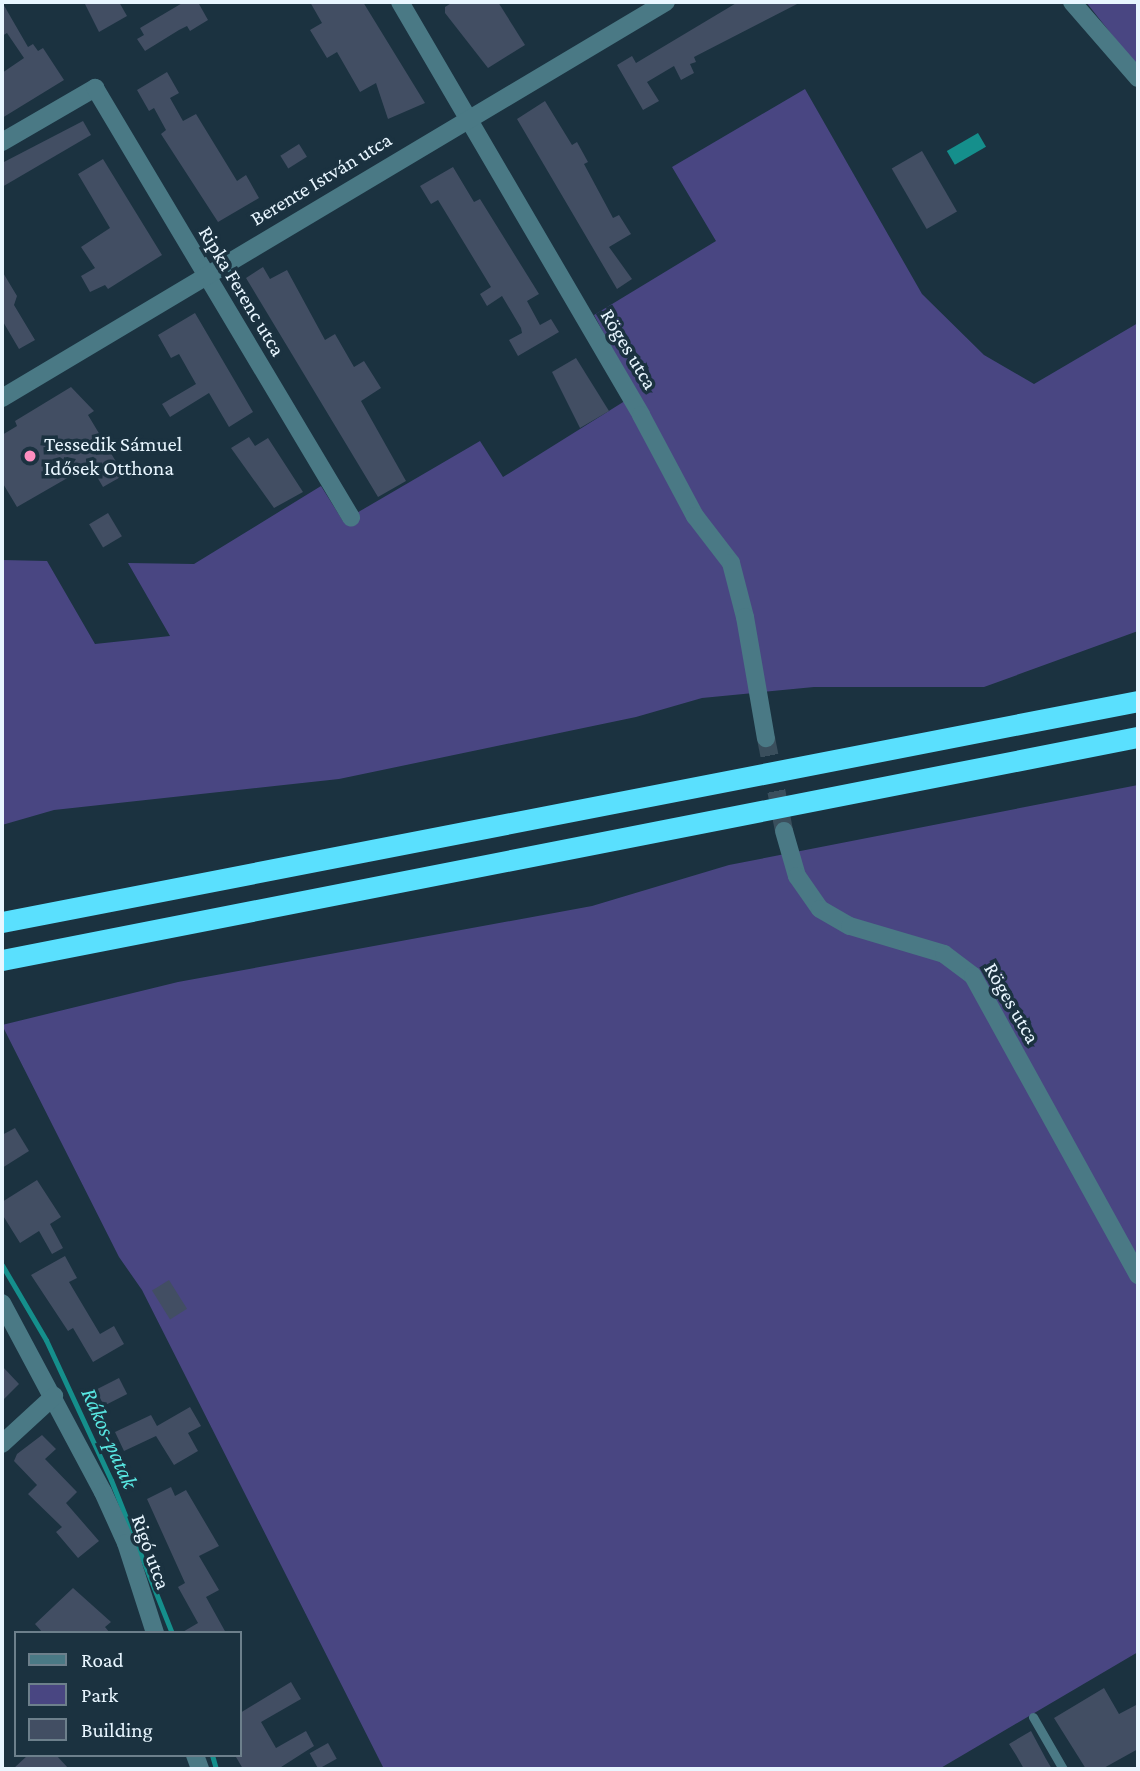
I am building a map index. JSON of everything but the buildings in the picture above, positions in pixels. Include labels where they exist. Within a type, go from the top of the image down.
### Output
[{"type":"highway","points":[[2,922],[1138,701]]},
{"type":"highway","points":[[2,960],[1138,737]]},
{"type":"street","name":"Röges utca","points":[[400,2],[641,415],[695,516],[731,564],[745,617],[766,738]]},
{"type":"street","name":"Berente István utca","points":[[2,398],[466,118],[666,2]]},
{"type":"street","points":[[1072,2],[1138,78]]},
{"type":"street","name":"Ripka Ferenc utca","points":[[2,142],[95,88],[351,517]]},
{"type":"street","name":"Röges utca","points":[[784,831],[797,876],[820,909],[850,926],[944,954],[972,976],[1138,1275]]},
{"type":"street","name":"Rigó utca","points":[[2,1303],[54,1396],[126,1543],[154,1631]]},
{"type":"street","points":[[2,1444],[54,1396]]},
{"type":"lane","points":[[1033,1717],[1063,1769]]},
{"type":"green space","points":[[1086,2],[1138,2],[1138,63],[1135,64]]},
{"type":"green space","points":[[805,89],[922,294],[984,355],[1034,384],[1138,323],[1138,631],[984,687],[814,687],[702,698],[636,717],[339,779],[54,810],[2,825],[2,560],[47,561],[95,644],[170,636],[128,563],[194,564],[321,486],[343,521],[480,441],[503,477],[636,394],[594,315],[716,241],[672,167]]},
{"type":"green space","points":[[1138,785],[1138,1652],[939,1769],[384,1769],[142,1290],[119,1257],[2,1025],[178,982],[592,906],[729,865]]},
{"type":"shaded area","points":[[978,133],[986,147],[955,165],[947,151]]},
{"type":"waterway","name":"Rákos-patak","points":[[2,1265],[46,1340],[111,1480],[171,1631]]},
{"type":"waterway","name":"Rákos-patak","points":[[213,1757],[216,1769]]},
{"type":"tunnel","points":[[766,738],[784,831]]},
{"type":"place","name":"Tessedik Sámuel Idősek Otthona","points":[[30,456]]}]
